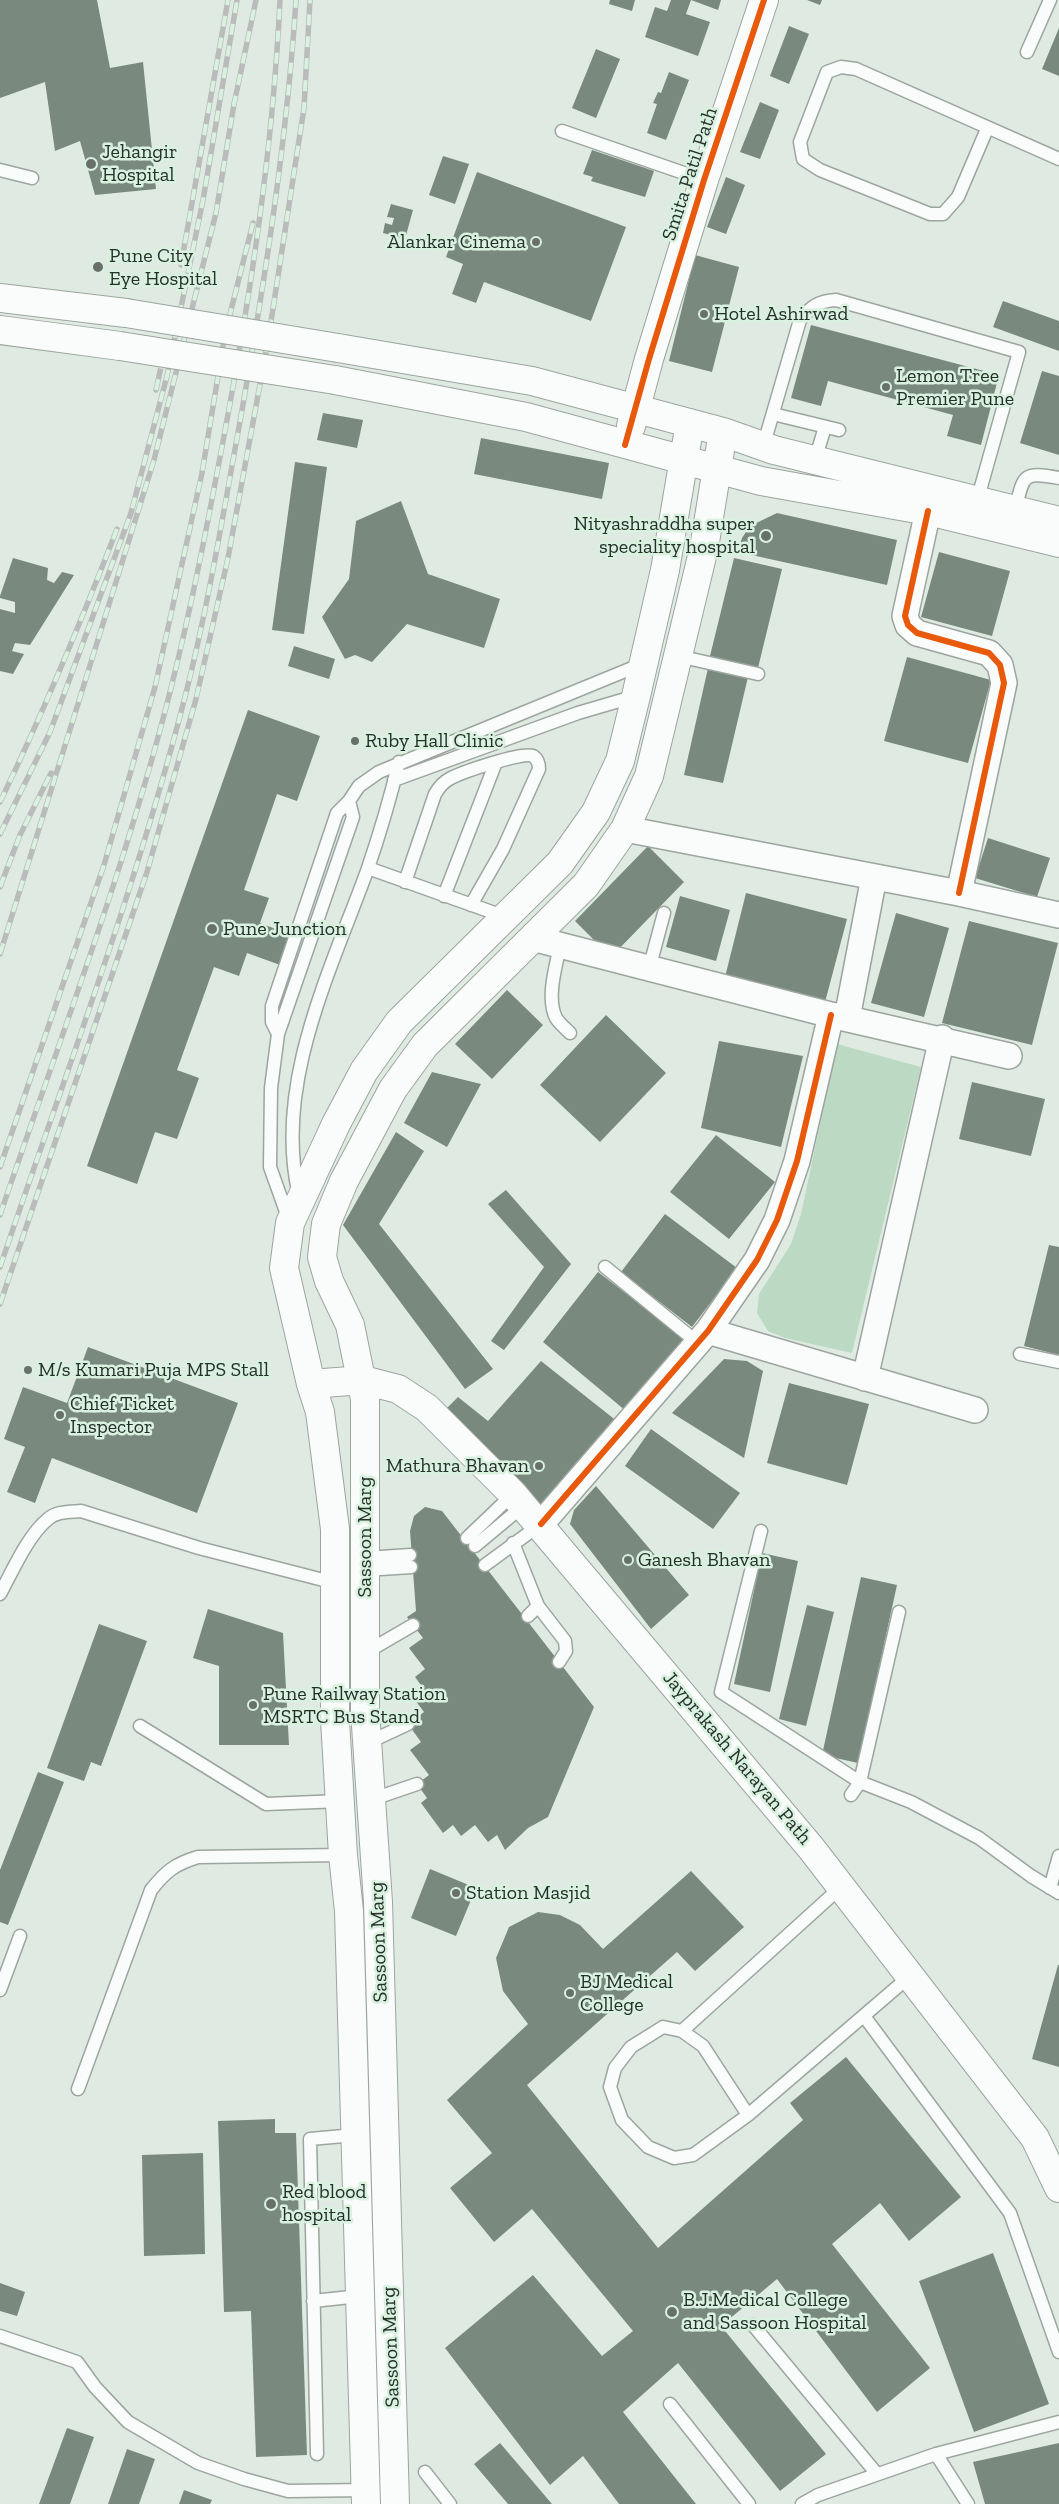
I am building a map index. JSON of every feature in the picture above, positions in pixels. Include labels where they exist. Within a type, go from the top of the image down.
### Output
[{"type":"main road","name":"Smita Patil Path","points":[[625,445],[649,359],[704,180],[764,0]]},
{"type":"main road","points":[[0,298],[126,313],[532,381],[723,432],[763,447],[1059,521]]},
{"type":"main road","points":[[0,330],[120,346],[335,380],[526,417],[761,481],[928,511],[1059,543]]},
{"type":"main road","name":"Sassoon Marg","points":[[366,2497],[349,1911],[343,1855],[335,1720],[335,1529],[320,1412],[311,1384],[284,1268],[295,1211],[360,1078],[387,1038],[399,1022],[503,916],[560,863],[596,812],[620,761],[636,696],[666,562],[690,423]]},
{"type":"main road","name":"Sassoon Marg","points":[[395,2504],[378,1902],[367,1743],[365,1399],[363,1380],[350,1325],[329,1281],[322,1257],[326,1224],[344,1181],[393,1089],[424,1044],[586,885],[624,829],[649,776],[704,548],[723,432]]},
{"type":"main road","points":[[311,1384],[363,1380]]},
{"type":"main road","name":"Jayprakash Narayan Path","points":[[363,1380],[398,1390],[427,1408],[526,1508],[726,1745],[841,1887],[1035,2138],[1059,2188]]},
{"type":"street","points":[[928,511],[904,616],[908,624],[917,633],[989,653],[1000,665],[1004,683],[959,893]]},
{"type":"street","points":[[624,829],[1059,914]]},
{"type":"street","points":[[526,1508],[703,1337],[757,1260],[777,1220],[797,1161],[839,1017],[874,877]]},
{"type":"street","points":[[532,938],[839,1017],[942,1038],[1008,1056]]},
{"type":"street","points":[[865,1378],[942,1038]]},
{"type":"street","points":[[703,1337],[865,1378],[975,1410]]},
{"type":"lane","points":[[1027,52],[1050,0]]},
{"type":"lane","points":[[987,128],[958,197],[943,214],[930,214],[820,170],[803,159],[800,142],[827,72],[841,66],[856,69],[1059,159]]},
{"type":"lane","points":[[562,131],[704,180]]},
{"type":"lane","points":[[0,170],[32,178]]},
{"type":"lane","points":[[763,447],[800,320],[810,307],[822,301],[836,300],[1019,352],[977,501]]},
{"type":"lane","points":[[773,414],[839,430]]},
{"type":"lane","points":[[815,460],[825,427]]},
{"type":"lane","points":[[1015,510],[1021,486],[1029,476],[1035,474],[1059,478]]},
{"type":"lane","points":[[678,656],[758,674]]},
{"type":"lane","points":[[295,1211],[270,1167],[271,1088],[278,1034],[353,817],[349,801],[359,786],[399,762],[506,721],[643,663]]},
{"type":"lane","points":[[394,780],[578,713],[636,696]]},
{"type":"lane","points":[[405,882],[435,794],[441,784],[450,778],[496,762],[528,755],[534,756],[538,762],[539,769],[503,850],[471,905]]},
{"type":"lane","points":[[295,1211],[291,1134],[303,1049],[310,1021],[368,868],[399,762]]},
{"type":"lane","points":[[444,896],[496,762]]},
{"type":"lane","points":[[368,868],[503,916]]},
{"type":"lane","points":[[649,969],[664,913]]},
{"type":"lane","points":[[560,946],[553,984],[553,1001],[556,1018],[570,1033]]},
{"type":"lane","points":[[605,1267],[703,1337]]},
{"type":"lane","points":[[1020,1354],[1059,1362]]},
{"type":"lane","points":[[471,1542],[526,1508]]},
{"type":"lane","points":[[485,1565],[514,1544],[526,1508]]},
{"type":"lane","points":[[0,1594],[30,1541],[48,1518],[63,1512],[81,1511],[199,1548],[335,1583]]},
{"type":"lane","points":[[761,1532],[721,1692],[860,1782],[911,1802],[979,1838],[1055,1890],[1059,1856]]},
{"type":"lane","points":[[514,1544],[538,1606],[564,1641],[566,1651],[559,1662]]},
{"type":"lane","points":[[366,1564],[410,1561]]},
{"type":"lane","points":[[528,1616],[538,1606]]},
{"type":"lane","points":[[851,1795],[860,1782],[899,1612]]},
{"type":"lane","points":[[365,1653],[413,1625]]},
{"type":"lane","points":[[367,1743],[408,1724]]},
{"type":"lane","points":[[140,1726],[266,1804],[341,1801]]},
{"type":"lane","points":[[372,1799],[416,1784]]},
{"type":"lane","points":[[78,2089],[151,1890],[163,1875],[178,1863],[198,1857],[343,1855]]},
{"type":"lane","points":[[682,2032],[841,1887]]},
{"type":"lane","points":[[0,1990],[20,1936]]},
{"type":"lane","points":[[748,2115],[703,2046],[682,2032],[663,2027],[631,2047],[615,2068],[610,2087],[622,2120],[648,2147],[674,2158],[693,2154],[748,2115],[910,1976]]},
{"type":"lane","points":[[864,2016],[1010,2213],[1059,2352]]},
{"type":"lane","points":[[317,2454],[310,2139],[355,2135]]},
{"type":"lane","points":[[313,2301],[360,2296]]},
{"type":"lane","points":[[753,2325],[877,2474]]},
{"type":"lane","points":[[0,2336],[78,2362],[95,2387],[128,2422],[198,2463],[244,2479],[288,2491],[366,2497]]},
{"type":"lane","points":[[670,2404],[749,2504]]},
{"type":"lane","points":[[802,2504],[818,2495],[936,2454],[1059,2422]]},
{"type":"lane","points":[[936,2454],[968,2504]]},
{"type":"lane","points":[[425,2472],[450,2504]]},
{"type":"green space","points":[[837,1044],[921,1067],[852,1353],[785,1338],[768,1331],[757,1313],[759,1294],[791,1244],[801,1214]]},
{"type":"building","points":[[0,0],[97,0],[110,68],[143,62],[156,189],[95,195],[80,141],[55,151],[45,82],[0,98]]},
{"type":"building","points":[[610,0],[635,0],[632,11],[609,4]]},
{"type":"building","points":[[671,0],[691,0],[686,14],[710,22],[698,56],[645,37],[655,7],[667,11]]},
{"type":"building","points":[[691,0],[721,0],[718,10]]},
{"type":"building","points":[[807,0],[822,0],[820,5]]},
{"type":"building","points":[[789,26],[809,34],[789,84],[770,76]]},
{"type":"building","points":[[1059,28],[1059,76],[1042,69]]},
{"type":"building","points":[[596,49],[620,59],[596,118],[572,108]]},
{"type":"building","points":[[669,72],[689,80],[666,140],[647,133],[657,104],[653,103],[658,92],[661,93]]},
{"type":"building","points":[[760,102],[779,110],[760,159],[740,152]]},
{"type":"building","points":[[592,150],[654,171],[645,197],[591,181],[593,177],[583,174]]},
{"type":"building","points":[[443,156],[469,164],[455,204],[429,195]]},
{"type":"building","name":"Alankar Cinema","points":[[477,172],[626,227],[591,321],[484,282],[476,303],[452,294],[463,264],[446,257]]},
{"type":"building","points":[[726,177],[745,185],[726,234],[707,227]]},
{"type":"building","points":[[391,204],[413,210],[405,239],[383,233],[385,223],[392,225],[394,218],[387,217]]},
{"type":"building","name":"Hotel Ashirwad","points":[[695,255],[739,267],[712,372],[669,361]]},
{"type":"building","points":[[1003,301],[1059,321],[1059,351],[993,327]]},
{"type":"building","points":[[811,325],[999,375],[981,445],[947,436],[953,415],[828,381],[821,406],[791,398]]},
{"type":"building","points":[[1042,371],[1059,376],[1059,455],[1020,443]]},
{"type":"building","points":[[323,413],[363,420],[357,448],[317,440]]},
{"type":"building","points":[[481,438],[609,463],[602,499],[474,474]]},
{"type":"building","points":[[295,462],[327,467],[304,634],[272,630]]},
{"type":"building","points":[[401,501],[428,574],[500,599],[484,648],[407,624],[372,662],[355,655],[345,659],[322,617],[349,579],[356,521]]},
{"type":"building","points":[[777,513],[897,540],[887,585],[738,552],[742,538],[750,526]]},
{"type":"building","points":[[939,552],[1010,571],[992,636],[921,617]]},
{"type":"building","points":[[13,558],[48,568],[47,580],[54,583],[62,572],[74,575],[30,645],[15,643],[12,651],[24,654],[13,674],[0,671],[0,609],[15,613],[15,602],[0,598],[0,596]]},
{"type":"building","points":[[734,558],[782,569],[758,668],[710,656]]},
{"type":"building","points":[[294,646],[335,659],[329,679],[288,666]]},
{"type":"building","points":[[907,657],[991,680],[968,763],[884,741]]},
{"type":"building","points":[[708,668],[748,677],[723,783],[684,775]]},
{"type":"building","points":[[248,710],[320,736],[297,801],[277,794],[244,890],[269,898],[260,923],[294,936],[283,966],[247,953],[239,976],[214,967],[177,1070],[199,1078],[177,1139],[155,1132],[137,1184],[87,1166]]},
{"type":"building","points":[[988,838],[1050,858],[1037,897],[975,878]]},
{"type":"building","points":[[648,846],[684,882],[611,957],[575,921]]},
{"type":"building","points":[[746,893],[847,919],[824,1006],[724,981]]},
{"type":"building","points":[[680,896],[730,910],[716,961],[666,947]]},
{"type":"building","points":[[896,913],[949,928],[924,1017],[871,1003]]},
{"type":"building","points":[[969,921],[1058,943],[1032,1045],[942,1023]]},
{"type":"building","points":[[507,990],[543,1025],[492,1079],[455,1044]]},
{"type":"building","points":[[606,1015],[666,1073],[600,1142],[540,1085]]},
{"type":"building","points":[[719,1041],[803,1056],[781,1147],[701,1128]]},
{"type":"building","points":[[432,1072],[481,1084],[447,1147],[404,1123]]},
{"type":"building","points":[[972,1082],[1045,1099],[1031,1156],[959,1139]]},
{"type":"building","points":[[396,1132],[424,1151],[379,1224],[493,1369],[465,1389],[343,1225]]},
{"type":"building","points":[[716,1135],[775,1182],[729,1239],[670,1192]]},
{"type":"building","points":[[506,1190],[571,1264],[504,1350],[491,1341],[544,1267],[488,1204]]},
{"type":"building","points":[[665,1214],[737,1268],[692,1327],[621,1272]]},
{"type":"building","points":[[1049,1245],[1059,1247],[1059,1355],[1024,1346]]},
{"type":"building","points":[[598,1272],[687,1340],[626,1411],[543,1342]]},
{"type":"building","points":[[88,1347],[238,1403],[197,1513],[52,1458],[35,1503],[7,1492],[25,1447],[4,1439],[23,1387],[67,1403]]},
{"type":"building","points":[[724,1359],[747,1361],[763,1371],[744,1458],[672,1413]]},
{"type":"building","name":"Mathura Bhavan","points":[[541,1361],[618,1422],[541,1510],[445,1410],[458,1397],[488,1421]]},
{"type":"building","points":[[789,1383],[869,1404],[847,1485],[767,1463]]},
{"type":"building","points":[[651,1429],[740,1493],[713,1529],[625,1466]]},
{"type":"building","name":"Ganesh Bhavan","points":[[596,1486],[689,1595],[651,1629],[570,1524],[574,1510]]},
{"type":"building","points":[[425,1507],[442,1511],[594,1707],[548,1817],[528,1828],[505,1850],[497,1835],[488,1842],[475,1825],[461,1836],[453,1825],[443,1833],[421,1803],[427,1798],[417,1784],[429,1775],[410,1750],[421,1742],[408,1724],[424,1712],[415,1700],[426,1692],[415,1677],[425,1669],[409,1648],[423,1638],[407,1617],[416,1611],[410,1531],[414,1516]]},
{"type":"building","points":[[762,1553],[798,1561],[770,1692],[734,1684]]},
{"type":"building","points":[[861,1577],[897,1585],[858,1763],[822,1755]]},
{"type":"building","points":[[807,1605],[834,1612],[806,1726],[779,1719]]},
{"type":"building","name":"Pune Railway Station MSRTC Bus Stand","points":[[208,1609],[283,1633],[289,1745],[219,1745],[219,1666],[193,1658]]},
{"type":"building","points":[[99,1624],[147,1641],[101,1766],[91,1762],[84,1781],[47,1768]]},
{"type":"building","points":[[38,1772],[64,1782],[8,1925],[0,1922],[0,1870]]},
{"type":"building","points":[[430,1869],[476,1888],[456,1936],[411,1918]]},
{"type":"building","points":[[691,1871],[744,1927],[695,1971],[677,1952],[527,2085],[658,2248],[803,2120],[790,2103],[846,2057],[961,2197],[909,2241],[880,2203],[832,2244],[930,2368],[877,2412],[777,2279],[721,2326],[826,2454],[780,2491],[678,2363],[623,2412],[696,2504],[619,2504],[583,2456],[550,2485],[445,2348],[533,2275],[602,2356],[633,2331],[532,2209],[494,2242],[450,2188],[492,2153],[447,2100],[528,2024],[503,1991],[496,1958],[509,1927],[538,1912],[560,1915],[580,1925],[603,1949]]},
{"type":"building","points":[[1059,1965],[1059,2067],[1032,2059]]},
{"type":"building","points":[[275,2119],[275,2133],[296,2133],[307,2455],[256,2457],[251,2311],[224,2312],[218,2121]]},
{"type":"building","points":[[203,2153],[205,2254],[144,2256],[142,2155]]},
{"type":"building","points":[[993,2253],[1049,2404],[974,2432],[919,2281]]},
{"type":"building","points":[[0,2283],[25,2292],[17,2316],[0,2311]]},
{"type":"building","points":[[67,2428],[94,2437],[70,2504],[39,2504]]},
{"type":"building","points":[[500,2443],[552,2504],[508,2504],[474,2464]]},
{"type":"building","points":[[1059,2443],[1059,2504],[985,2504],[973,2462]]},
{"type":"building","points":[[127,2449],[155,2459],[139,2504],[108,2504]]},
{"type":"building","points":[[184,2490],[212,2500],[210,2504],[179,2504]]},
{"type":"railway","points":[[181,265],[228,0]]},
{"type":"railway","points":[[0,834],[50,732],[131,513],[167,376],[203,200],[237,0]]},
{"type":"railway","points":[[0,954],[154,460],[216,213],[234,104],[256,0]]},
{"type":"railway","points":[[0,1215],[113,888],[153,755],[186,626],[224,436],[252,274],[272,110],[280,0]]},
{"type":"railway","points":[[0,1267],[74,1053],[145,838],[167,765],[194,659],[222,521],[267,261],[287,105],[296,0]]},
{"type":"railway","points":[[0,1304],[147,872],[196,699],[228,558],[268,341],[304,108],[310,0]]},
{"type":"railway","points":[[0,1167],[104,865],[155,687],[202,473],[225,334],[253,223]]},
{"type":"railway","points":[[156,390],[164,353]]},
{"type":"railway","points":[[0,802],[61,667],[117,529]]},
{"type":"railway","points":[[0,887],[20,835],[51,773]]},
{"type":"cycle path","points":[[625,445],[649,359],[704,180],[764,0]]},
{"type":"cycle path","points":[[928,511],[905,616],[908,625],[917,633],[989,653],[1000,665],[1004,683],[959,893]]},
{"type":"cycle path","points":[[541,1524],[708,1331],[757,1260],[777,1220],[797,1161],[831,1015]]},
{"type":"place","name":"Jehangir Hospital","points":[[91,164]]},
{"type":"place","name":"Alankar Cinema","points":[[536,242]]},
{"type":"place","name":"Pune City Eye Hospital","points":[[98,267]]},
{"type":"place","name":"Hotel Ashirwad","points":[[704,314]]},
{"type":"place","name":"Lemon Tree Premier Pune","points":[[886,387]]},
{"type":"place","name":"Nityashraddha super speciality hospital","points":[[766,536]]},
{"type":"place","name":"Ruby Hall Clinic","points":[[355,741]]},
{"type":"place","name":"Pune Junction","points":[[212,929]]},
{"type":"place","name":"M/s Kumari Puja MPS Stall","points":[[28,1370]]},
{"type":"place","name":"Chief Ticket Inspector","points":[[60,1415]]},
{"type":"place","name":"Mathura Bhavan","points":[[539,1466]]},
{"type":"place","name":"Ganesh Bhavan","points":[[628,1560]]},
{"type":"place","name":"Pune Railway Station MSRTC Bus Stand","points":[[253,1705]]},
{"type":"place","name":"Station Masjid","points":[[456,1893]]},
{"type":"place","name":"BJ Medical College","points":[[570,1993]]},
{"type":"place","name":"Red blood hospital","points":[[271,2204]]},
{"type":"place","name":"B.J.Medical College and Sassoon Hospital","points":[[672,2312]]}]
